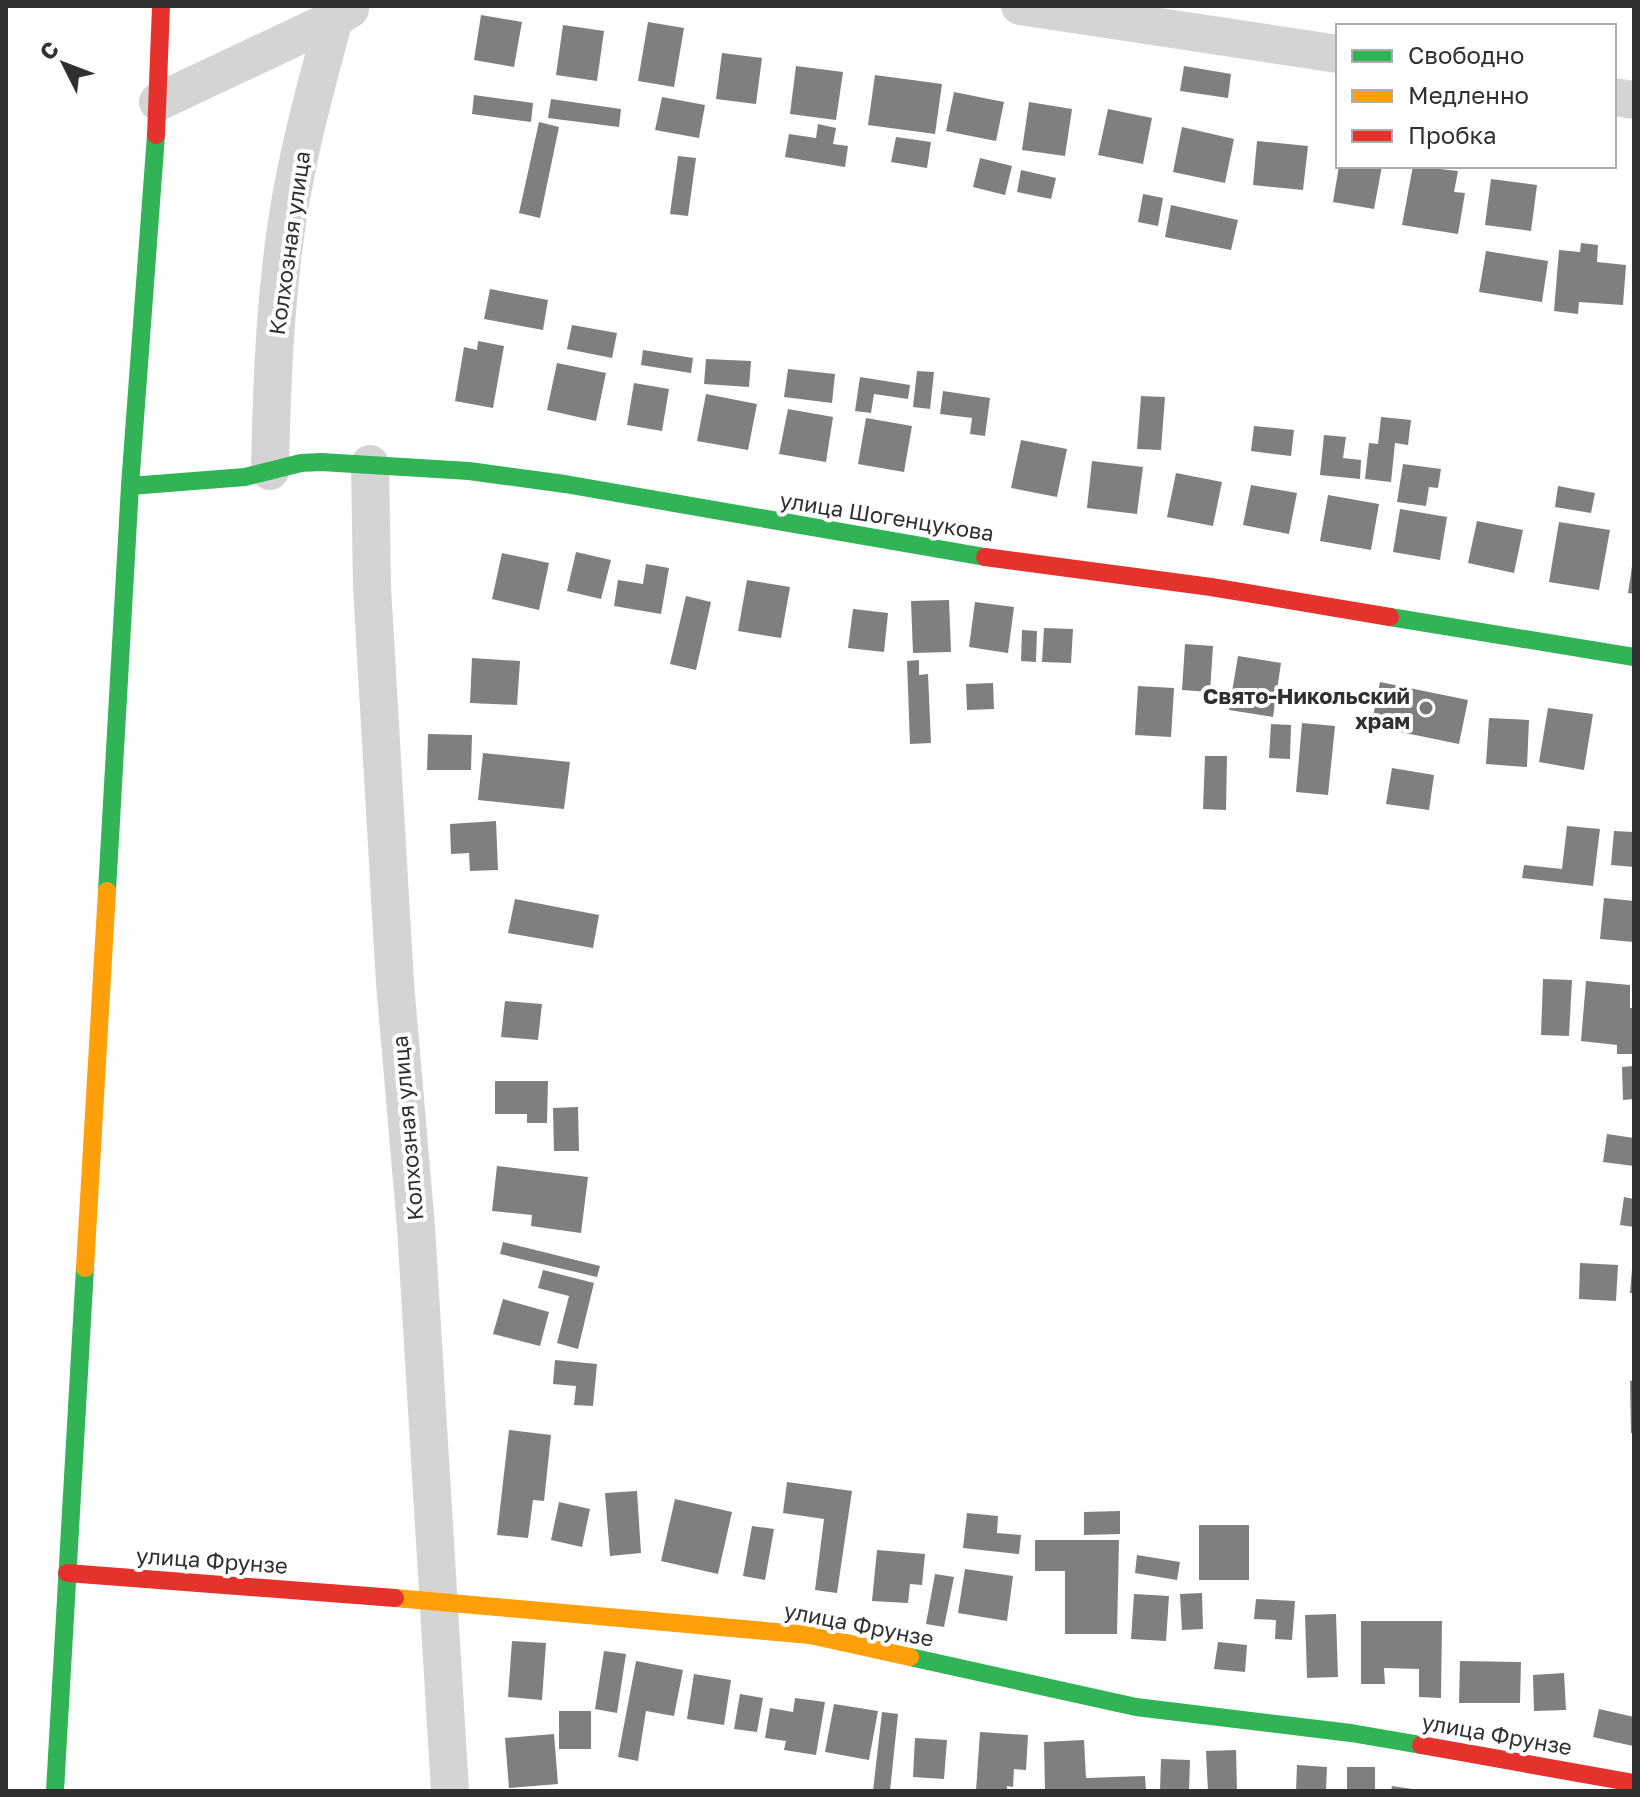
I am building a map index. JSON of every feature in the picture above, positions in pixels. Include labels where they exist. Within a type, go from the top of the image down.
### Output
[{"type":"street","points":[[55,1791],[130,486],[158,102],[161,6]]},
{"type":"street","points":[[1020,6],[1336,54]]},
{"type":"street","points":[[158,102],[344,12]]},
{"type":"street","name":"Колхозная улица","points":[[270,471],[271,387],[278,300],[296,169],[344,12]]},
{"type":"street","name":"улица Шогенцукова","points":[[130,486],[245,477],[321,462],[469,471],[565,484],[944,551],[1211,587],[1634,657]]},
{"type":"street","name":"Колхозная улица","points":[[370,464],[372,587],[395,983],[416,1227],[450,1791]]},
{"type":"street","name":"улица Фрунзе","points":[[67,1573],[440,1601],[810,1635],[1136,1707],[1351,1733],[1634,1783]]},
{"type":"building","points":[[481,15],[522,22],[514,67],[474,60]]},
{"type":"building","points":[[648,22],[684,28],[674,87],[638,81]]},
{"type":"building","points":[[563,25],[604,31],[597,81],[556,75]]},
{"type":"building","points":[[722,53],[762,58],[756,104],[716,99]]},
{"type":"building","points":[[796,66],[843,72],[836,120],[790,114]]},
{"type":"building","points":[[1184,66],[1231,74],[1228,98],[1180,91]]},
{"type":"building","points":[[875,75],[942,84],[935,134],[868,125]]},
{"type":"building","points":[[954,92],[1004,102],[996,141],[946,131]]},
{"type":"building","points":[[474,95],[533,103],[531,122],[472,114]]},
{"type":"building","points":[[662,97],[705,105],[699,138],[655,130]]},
{"type":"building","points":[[551,99],[621,109],[619,127],[548,118]]},
{"type":"building","points":[[1029,102],[1072,109],[1065,156],[1022,150]]},
{"type":"building","points":[[1108,109],[1152,118],[1143,164],[1098,155]]},
{"type":"building","points":[[539,122],[559,127],[540,218],[519,213]]},
{"type":"building","points":[[818,124],[836,128],[833,144],[848,146],[845,167],[785,157],[789,134],[816,138]]},
{"type":"building","points":[[1182,127],[1234,139],[1225,183],[1173,172]]},
{"type":"building","points":[[896,137],[931,142],[927,168],[891,162]]},
{"type":"building","points":[[1257,141],[1308,146],[1303,190],[1253,185]]},
{"type":"building","points":[[678,156],[696,158],[688,216],[670,214]]},
{"type":"building","points":[[980,158],[1012,166],[1005,195],[973,187]]},
{"type":"building","points":[[1339,168],[1382,168],[1374,209],[1333,202]]},
{"type":"building","points":[[1413,168],[1458,171],[1454,192],[1465,193],[1458,234],[1402,225]]},
{"type":"building","points":[[1021,170],[1056,178],[1051,199],[1017,192]]},
{"type":"building","points":[[1491,179],[1537,185],[1531,231],[1485,225]]},
{"type":"building","points":[[1143,194],[1163,198],[1158,226],[1138,222]]},
{"type":"building","points":[[1171,205],[1238,220],[1231,250],[1165,237]]},
{"type":"building","points":[[1581,243],[1598,245],[1597,262],[1626,265],[1623,305],[1579,302],[1578,314],[1554,311],[1559,250],[1580,252]]},
{"type":"building","points":[[1486,251],[1548,261],[1542,302],[1479,292]]},
{"type":"building","points":[[490,289],[548,300],[543,330],[484,319]]},
{"type":"building","points":[[572,325],[617,333],[612,358],[567,349]]},
{"type":"building","points":[[478,341],[504,346],[493,408],[455,401],[464,347],[477,350]]},
{"type":"building","points":[[643,350],[693,358],[691,373],[641,365]]},
{"type":"building","points":[[706,359],[751,361],[749,387],[704,384]]},
{"type":"building","points":[[557,363],[606,373],[596,421],[547,410]]},
{"type":"building","points":[[788,369],[835,374],[832,403],[784,397]]},
{"type":"building","points":[[917,371],[934,372],[930,409],[913,407]]},
{"type":"building","points":[[860,377],[910,385],[908,399],[874,394],[871,413],[855,411]]},
{"type":"building","points":[[634,383],[669,389],[662,431],[627,425]]},
{"type":"building","points":[[943,391],[990,398],[985,436],[970,434],[972,418],[940,414]]},
{"type":"building","points":[[706,394],[757,404],[748,450],[697,441]]},
{"type":"building","points":[[1141,396],[1165,397],[1161,450],[1137,449]]},
{"type":"building","points":[[788,409],[833,417],[826,462],[779,454]]},
{"type":"building","points":[[1381,417],[1411,420],[1408,445],[1395,443],[1391,482],[1365,479],[1369,443],[1378,444]]},
{"type":"building","points":[[866,418],[912,426],[904,472],[858,464]]},
{"type":"building","points":[[1254,426],[1294,430],[1291,456],[1251,451]]},
{"type":"building","points":[[1324,435],[1346,437],[1343,458],[1361,460],[1360,479],[1320,475]]},
{"type":"building","points":[[1021,440],[1067,449],[1057,497],[1011,488]]},
{"type":"building","points":[[1092,461],[1143,467],[1137,514],[1087,508]]},
{"type":"building","points":[[1403,464],[1441,469],[1438,488],[1429,487],[1426,506],[1397,502]]},
{"type":"building","points":[[1176,473],[1222,482],[1213,526],[1167,517]]},
{"type":"building","points":[[1251,485],[1297,493],[1289,534],[1243,525]]},
{"type":"building","points":[[1558,486],[1595,493],[1591,513],[1555,507]]},
{"type":"building","points":[[1328,495],[1379,504],[1371,550],[1320,541]]},
{"type":"building","points":[[1400,509],[1447,517],[1440,560],[1393,552]]},
{"type":"building","points":[[1477,521],[1523,530],[1514,573],[1468,563]]},
{"type":"building","points":[[1559,522],[1610,530],[1599,590],[1549,582]]},
{"type":"building","points":[[576,552],[611,560],[601,599],[567,591]]},
{"type":"building","points":[[502,553],[549,563],[539,610],[492,599]]},
{"type":"building","points":[[646,564],[669,568],[661,614],[614,606],[618,580],[643,584]]},
{"type":"building","points":[[1634,566],[1634,594],[1628,593]]},
{"type":"building","points":[[747,580],[790,587],[781,638],[738,631]]},
{"type":"building","points":[[686,596],[711,602],[696,670],[670,664]]},
{"type":"building","points":[[949,600],[951,652],[913,653],[911,601]]},
{"type":"building","points":[[975,602],[1014,607],[1008,653],[969,647]]},
{"type":"building","points":[[853,609],[888,613],[884,652],[848,648]]},
{"type":"building","points":[[1044,628],[1073,629],[1071,663],[1042,662]]},
{"type":"building","points":[[1022,630],[1037,631],[1036,662],[1021,661]]},
{"type":"building","points":[[1185,644],[1213,646],[1210,692],[1182,690]]},
{"type":"building","points":[[1238,656],[1281,663],[1273,717],[1229,710]]},
{"type":"building","points":[[472,658],[520,661],[517,705],[470,703]]},
{"type":"building","points":[[919,660],[919,675],[928,674],[931,743],[910,744],[907,661]]},
{"type":"building","points":[[1380,682],[1468,700],[1459,744],[1371,726]]},
{"type":"building","points":[[993,683],[994,709],[967,710],[966,684]]},
{"type":"building","points":[[1138,686],[1174,688],[1171,737],[1135,735]]},
{"type":"building","points":[[1548,708],[1593,714],[1584,770],[1539,762]]},
{"type":"building","points":[[1489,718],[1529,720],[1527,767],[1486,764]]},
{"type":"building","points":[[1302,723],[1335,726],[1328,795],[1296,792]]},
{"type":"building","points":[[1271,724],[1291,725],[1290,759],[1269,758]]},
{"type":"building","points":[[428,734],[472,735],[471,770],[427,770]]},
{"type":"building","points":[[483,753],[570,762],[564,809],[478,800]]},
{"type":"building","points":[[1205,756],[1227,756],[1226,810],[1203,809]]},
{"type":"building","points":[[1392,768],[1434,775],[1429,810],[1386,804]]},
{"type":"building","points":[[496,821],[498,870],[470,871],[469,853],[451,854],[450,824]]},
{"type":"building","points":[[1567,826],[1600,829],[1593,886],[1522,878],[1524,865],[1562,869]]},
{"type":"building","points":[[1614,831],[1634,832],[1634,867],[1611,865]]},
{"type":"building","points":[[1604,898],[1634,901],[1634,942],[1600,939]]},
{"type":"building","points":[[515,899],[599,915],[593,948],[508,933]]},
{"type":"building","points":[[1543,979],[1572,980],[1569,1036],[1541,1035]]},
{"type":"building","points":[[1586,981],[1630,985],[1630,1008],[1634,1008],[1634,1054],[1617,1054],[1617,1045],[1581,1041]]},
{"type":"building","points":[[505,1001],[542,1004],[538,1040],[501,1037]]},
{"type":"building","points":[[1634,1066],[1634,1099],[1623,1100],[1622,1067]]},
{"type":"building","points":[[495,1081],[548,1081],[547,1123],[527,1123],[527,1114],[495,1114]]},
{"type":"building","points":[[578,1107],[579,1151],[554,1151],[553,1108]]},
{"type":"building","points":[[1607,1134],[1634,1138],[1634,1166],[1603,1162]]},
{"type":"building","points":[[497,1166],[588,1177],[581,1233],[531,1226],[532,1215],[492,1211]]},
{"type":"building","points":[[1624,1197],[1634,1199],[1634,1227],[1620,1225]]},
{"type":"building","points":[[503,1242],[600,1266],[597,1277],[500,1254]]},
{"type":"building","points":[[1580,1263],[1618,1265],[1616,1301],[1579,1299]]},
{"type":"building","points":[[1632,1269],[1634,1293],[1630,1293]]},
{"type":"building","points":[[543,1270],[594,1283],[578,1349],[557,1343],[569,1296],[538,1288]]},
{"type":"building","points":[[503,1299],[549,1312],[540,1346],[493,1334]]},
{"type":"building","points":[[555,1360],[597,1364],[593,1406],[574,1405],[576,1386],[553,1384]]},
{"type":"building","points":[[1634,1380],[1634,1433],[1631,1433],[1630,1381]]},
{"type":"building","points":[[509,1430],[551,1435],[544,1501],[533,1500],[528,1538],[497,1535]]},
{"type":"building","points":[[787,1482],[852,1491],[837,1593],[815,1590],[824,1519],[783,1513]]},
{"type":"building","points":[[637,1491],[641,1553],[610,1556],[605,1493]]},
{"type":"building","points":[[675,1499],[732,1512],[718,1574],[661,1561]]},
{"type":"building","points":[[559,1502],[590,1509],[582,1547],[551,1540]]},
{"type":"building","points":[[1120,1511],[1120,1534],[1084,1535],[1084,1512]]},
{"type":"building","points":[[967,1513],[998,1516],[997,1533],[1021,1535],[1019,1554],[963,1548]]},
{"type":"building","points":[[1199,1525],[1249,1525],[1249,1580],[1199,1580]]},
{"type":"building","points":[[752,1526],[774,1529],[765,1580],[743,1576]]},
{"type":"building","points":[[1035,1540],[1119,1540],[1117,1634],[1065,1634],[1065,1571],[1035,1571]]},
{"type":"building","points":[[877,1550],[925,1554],[922,1585],[910,1584],[908,1603],[872,1601]]},
{"type":"building","points":[[1137,1555],[1180,1562],[1177,1580],[1135,1573]]},
{"type":"building","points":[[965,1569],[1013,1576],[1007,1621],[958,1613]]},
{"type":"building","points":[[935,1574],[954,1577],[944,1627],[926,1624]]},
{"type":"building","points":[[1202,1593],[1203,1629],[1182,1630],[1180,1594]]},
{"type":"building","points":[[1134,1594],[1169,1596],[1166,1641],[1131,1639]]},
{"type":"building","points":[[1256,1599],[1295,1601],[1292,1640],[1275,1639],[1276,1620],[1254,1619]]},
{"type":"building","points":[[1336,1614],[1338,1677],[1307,1678],[1305,1615]]},
{"type":"building","points":[[1361,1621],[1442,1621],[1441,1698],[1419,1697],[1419,1669],[1384,1668],[1385,1684],[1361,1684]]},
{"type":"building","points":[[512,1641],[546,1643],[542,1700],[508,1697]]},
{"type":"building","points":[[1218,1642],[1247,1645],[1245,1672],[1214,1669]]},
{"type":"building","points":[[604,1651],[626,1654],[617,1713],[595,1709]]},
{"type":"building","points":[[636,1661],[683,1670],[674,1716],[646,1711],[638,1761],[618,1757]]},
{"type":"building","points":[[1460,1661],[1521,1662],[1520,1703],[1459,1703]]},
{"type":"building","points":[[1564,1673],[1566,1710],[1534,1711],[1533,1675]]},
{"type":"building","points":[[694,1674],[731,1680],[724,1725],[687,1719]]},
{"type":"building","points":[[740,1694],[763,1698],[757,1732],[734,1729]]},
{"type":"building","points":[[795,1698],[825,1702],[816,1755],[784,1750],[786,1741],[765,1738],[770,1708],[793,1712]]},
{"type":"building","points":[[834,1704],[878,1711],[869,1760],[825,1752]]},
{"type":"building","points":[[1599,1709],[1634,1717],[1633,1746],[1593,1737]]},
{"type":"building","points":[[559,1711],[591,1711],[591,1749],[559,1749]]},
{"type":"building","points":[[882,1712],[898,1714],[890,1791],[873,1791]]},
{"type":"building","points":[[980,1732],[1028,1735],[1026,1770],[1014,1769],[1013,1787],[1007,1786],[1007,1791],[976,1791]]},
{"type":"building","points":[[554,1734],[558,1784],[509,1788],[505,1738]]},
{"type":"building","points":[[915,1738],[947,1740],[944,1779],[913,1777]]},
{"type":"building","points":[[1084,1740],[1086,1778],[1145,1776],[1146,1791],[1045,1791],[1044,1742]]},
{"type":"building","points":[[1236,1750],[1237,1791],[1208,1791],[1206,1751]]},
{"type":"building","points":[[1161,1759],[1190,1760],[1189,1791],[1160,1791]]},
{"type":"building","points":[[1297,1765],[1327,1767],[1326,1791],[1296,1791]]},
{"type":"building","points":[[1347,1767],[1375,1767],[1375,1791],[1347,1791]]},
{"type":"building","points":[[1392,1786],[1412,1789],[1412,1791],[1391,1791]]},
{"type":"traffic: fast","points":[[107,891],[130,486],[156,135]]},
{"type":"traffic: fast","points":[[130,486],[245,477],[301,463],[321,462],[469,471],[565,484],[985,557]]},
{"type":"traffic: fast","points":[[1390,617],[1634,657]]},
{"type":"traffic: fast","points":[[55,1791],[85,1268]]},
{"type":"traffic: fast","points":[[910,1657],[1136,1707],[1351,1733],[1421,1745]]},
{"type":"traffic: slow","points":[[85,1268],[107,891]]},
{"type":"traffic: slow","points":[[395,1598],[810,1635],[910,1657]]},
{"type":"traffic: jam","points":[[156,135],[161,6]]},
{"type":"traffic: jam","points":[[985,557],[1211,587],[1390,617]]},
{"type":"traffic: jam","points":[[67,1573],[395,1598]]},
{"type":"traffic: jam","points":[[1421,1745],[1634,1783]]},
{"type":"place","name":"Свято-Никольский храм","points":[[1426,708]]}]
